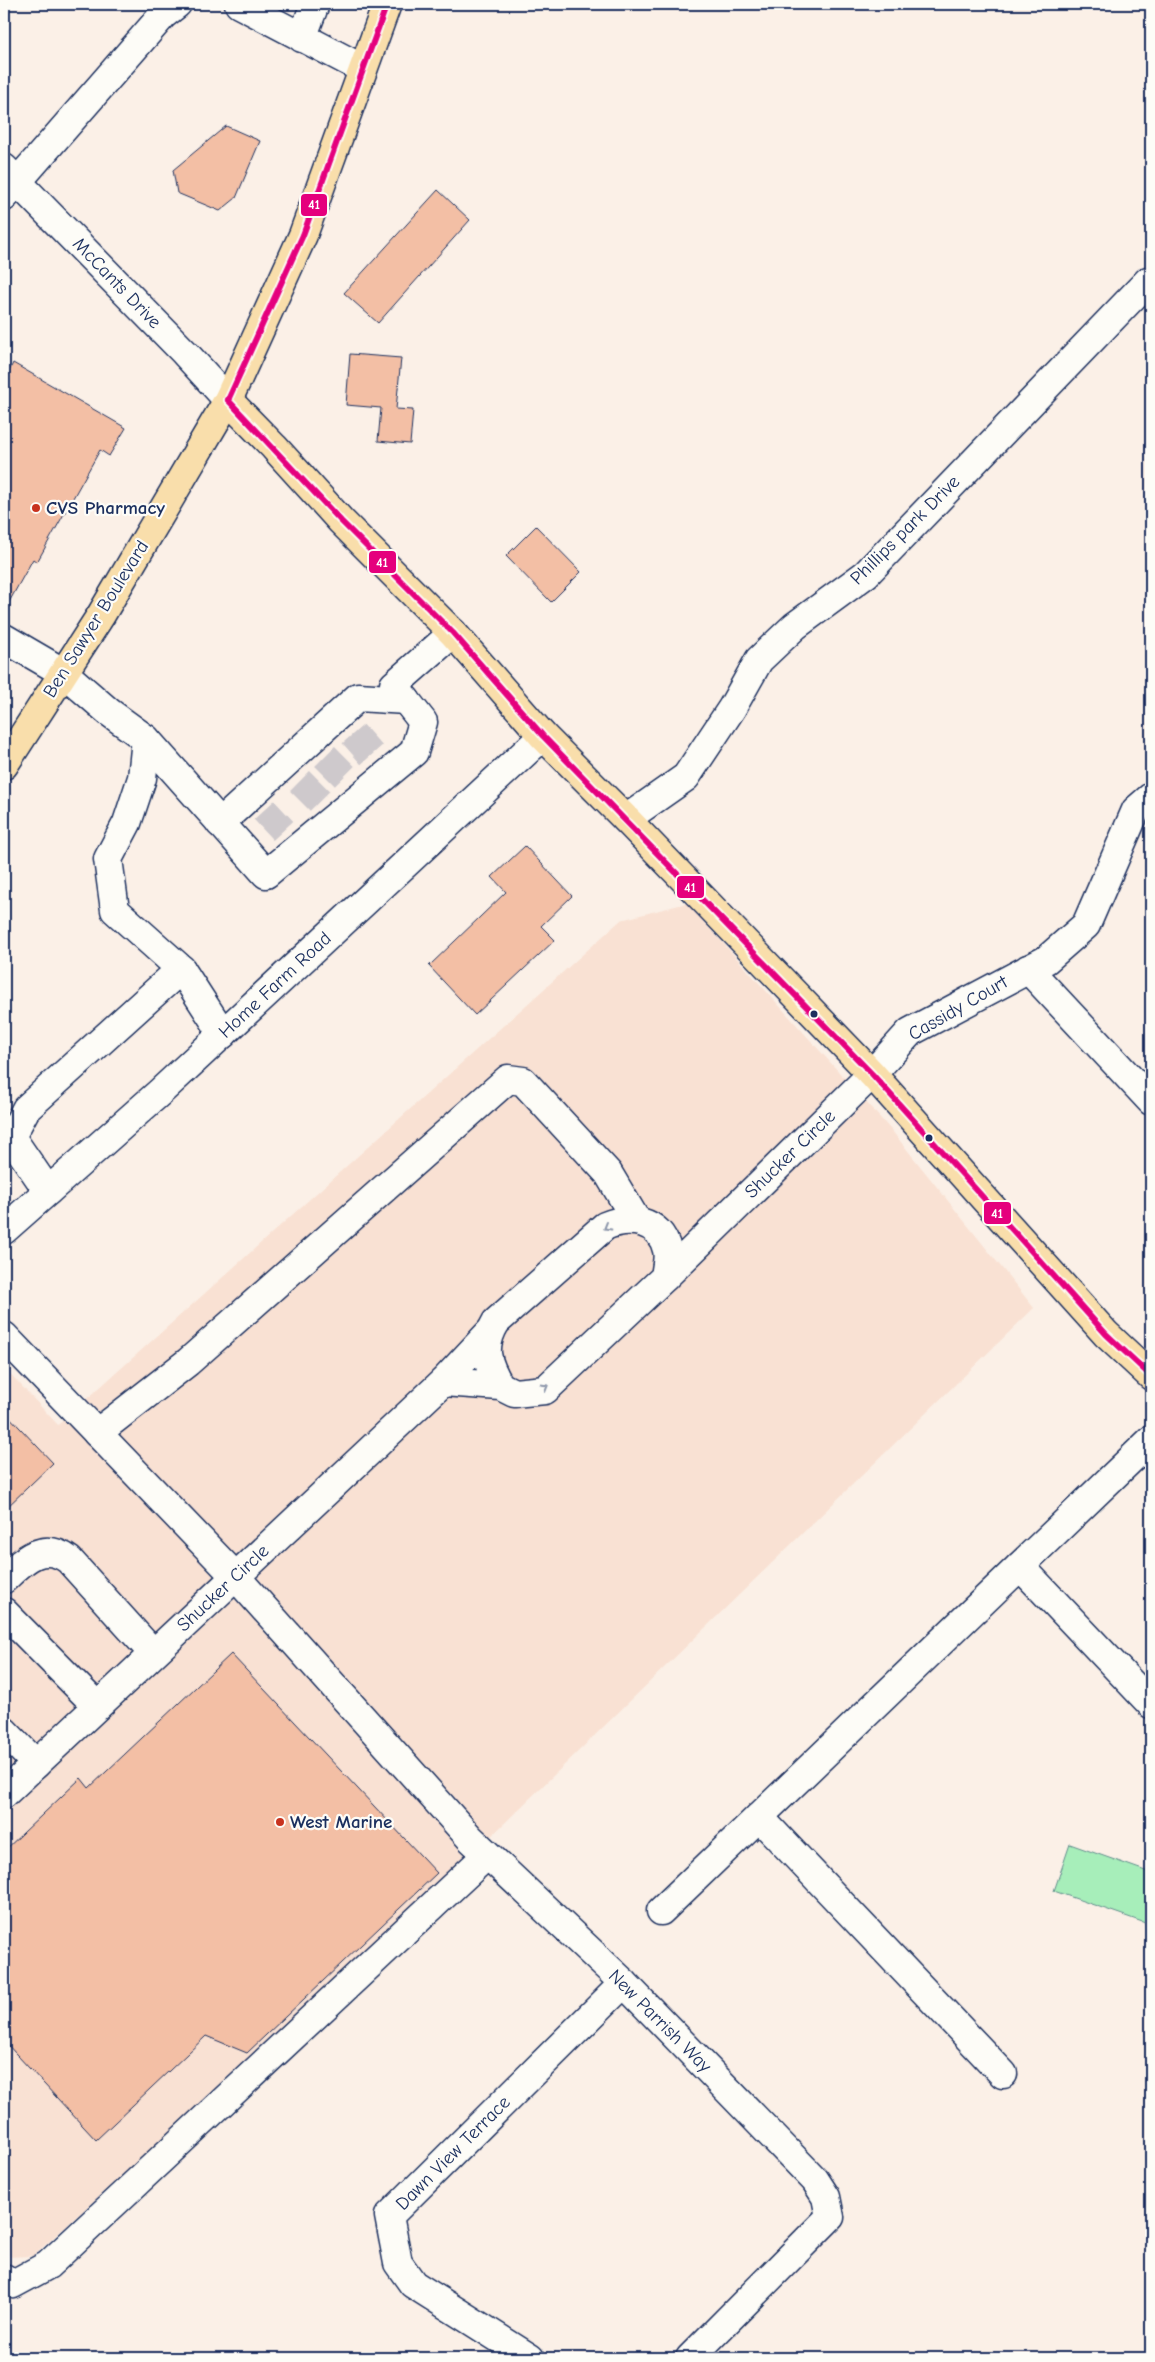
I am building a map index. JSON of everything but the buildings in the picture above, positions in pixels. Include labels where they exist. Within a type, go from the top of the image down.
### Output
[{"type":"main road","name":"Ben Sawyer Boulevard","points":[[4,765],[101,615],[228,400],[303,235],[387,4]]},
{"type":"main road","points":[[228,400],[341,520],[453,633],[543,736],[626,819],[872,1074],[1106,1334],[1151,1376]]},
{"type":"street","points":[[8,182],[163,15],[177,4]]},
{"type":"street","points":[[241,4],[275,13],[302,38],[363,69]]},
{"type":"street","points":[[302,38],[315,4]]},
{"type":"street","name":"McCants Drive","points":[[8,182],[184,352],[228,400]]},
{"type":"street","name":"Phillips park Drive","points":[[626,819],[686,777],[732,708],[759,660],[795,626],[866,574],[1148,281]]},
{"type":"street","points":[[4,638],[64,673],[109,712],[146,739],[266,874],[294,842],[383,767],[414,752],[423,722],[394,685],[453,633]]},
{"type":"street","points":[[220,822],[257,803],[344,726],[358,697],[406,700]]},
{"type":"street","name":"Home Farm Road","points":[[4,1230],[159,1093],[543,736]]},
{"type":"street","points":[[146,739],[142,778],[127,822],[108,859],[115,910],[181,969],[223,1034]]},
{"type":"street","name":"Cassidy Court","points":[[872,1074],[910,1032],[1046,960],[1086,925],[1136,810],[1151,797]]},
{"type":"street","points":[[48,1191],[11,1138],[26,1109],[181,969]]},
{"type":"street","name":"Cassidy Court","points":[[1028,969],[1151,1101]]},
{"type":"street","name":"Shucker Circle","points":[[443,1382],[500,1386],[514,1393],[545,1390],[665,1277],[872,1074]]},
{"type":"street","points":[[97,1433],[188,1362],[508,1079],[523,1081],[608,1173],[636,1220],[654,1228],[663,1238],[667,1251],[665,1277]]},
{"type":"street","name":"Shucker Circle","points":[[4,1794],[443,1382],[488,1334],[496,1322],[605,1226],[620,1220],[636,1220]]},
{"type":"street","points":[[663,1238],[709,1234]]},
{"type":"street","points":[[488,1334],[486,1350],[491,1370],[500,1386]]},
{"type":"street","name":"New Parrish Way","points":[[4,1336],[236,1577],[479,1847],[624,1983],[815,2180],[826,2197],[830,2217],[690,2358]]},
{"type":"street","points":[[661,1911],[1151,1440]]},
{"type":"street","points":[[4,1579],[30,1556],[49,1552],[61,1554],[69,1560],[153,1654]]},
{"type":"street","points":[[1020,1566],[1151,1704]]},
{"type":"street","points":[[4,1612],[97,1706]]},
{"type":"street","points":[[4,1731],[36,1764]]},
{"type":"street","points":[[759,1817],[1003,2074]]},
{"type":"street","points":[[4,2278],[13,2284],[48,2265],[479,1847]]},
{"type":"street","name":"Dawn View Terrace","points":[[530,2358],[413,2284],[398,2263],[390,2216],[624,1983]]},
{"type":"shaded area","points":[[687,903],[892,1131],[1034,1308],[442,1884],[33,2256],[4,2257],[4,1367],[58,1425],[621,920]]},
{"type":"green space","points":[[1070,1844],[1151,1873],[1151,1925],[1054,1891]]},
{"type":"tunnel","points":[[353,734],[377,761]]},
{"type":"tunnel","points":[[325,756],[352,783]]},
{"type":"tunnel","points":[[300,781],[326,807]]},
{"type":"tunnel","points":[[264,810],[289,837]]},
{"type":"transit line","name":"41","points":[[228,400],[303,235],[387,4]]},
{"type":"transit line","name":"41","points":[[228,400],[341,521],[453,633],[543,736],[872,1074],[1106,1334],[1151,1376]]},
{"type":"place","name":"CVS Pharmacy","points":[[36,508]]},
{"type":"place","name":"West Marine","points":[[280,1822]]}]
